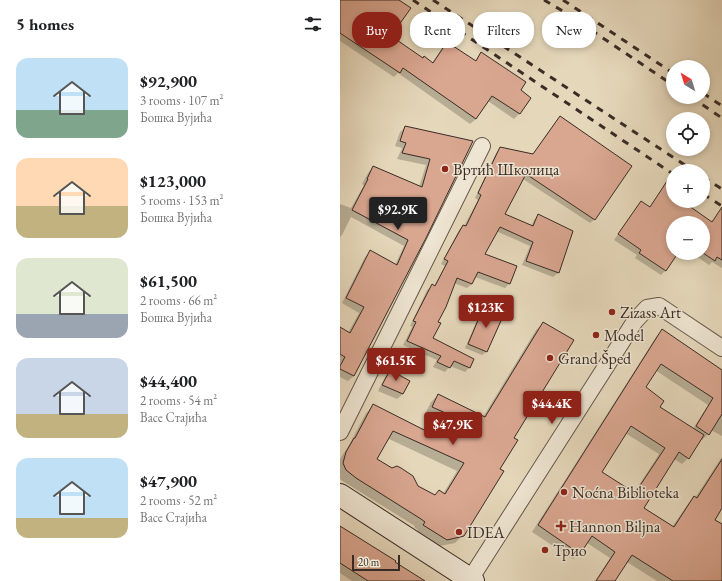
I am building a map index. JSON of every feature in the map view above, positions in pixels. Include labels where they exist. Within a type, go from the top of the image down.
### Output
[{"type":"street","points":[[340,432],[482,146]]},
{"type":"street","points":[[340,495],[471,580],[635,321],[647,308],[659,306],[722,348]]},
{"type":"building","points":[[340,0],[399,0],[411,8],[402,21],[402,12],[352,12],[352,41],[340,33]]},
{"type":"building","points":[[402,44],[433,63],[443,48],[456,48],[476,61],[481,52],[526,82],[521,90],[531,98],[520,114],[492,96],[476,119],[403,68],[400,73],[362,48],[402,48]]},
{"type":"building","points":[[560,116],[632,166],[595,220],[526,174],[505,214],[533,226],[538,214],[573,231],[559,273],[526,261],[533,242],[500,227],[485,254],[517,266],[510,284],[478,272],[472,284],[457,278],[446,307],[438,322],[441,323],[433,338],[474,359],[470,368],[454,361],[450,368],[437,362],[441,356],[407,341],[416,322],[413,321],[432,284],[435,286],[448,261],[444,259],[463,225],[466,226],[481,195],[478,193],[500,147],[533,154]]},
{"type":"building","points":[[405,126],[473,141],[426,238],[354,376],[340,369],[345,357],[340,354],[340,327],[350,333],[364,307],[346,298],[370,250],[397,265],[408,240],[352,210],[373,166],[422,187],[430,159],[402,153],[406,143],[400,141]]},
{"type":"building","points":[[666,183],[666,208],[692,208],[703,216],[666,216],[666,260],[673,260],[666,271],[639,253],[641,250],[618,234],[641,201],[650,207]]},
{"type":"building","points":[[722,207],[722,260],[717,257],[715,261],[710,258],[710,221],[712,222]]},
{"type":"building","points":[[484,306],[504,314],[487,352],[468,344]]},
{"type":"building","points":[[543,322],[574,340],[514,438],[518,440],[500,469],[504,471],[464,536],[447,540],[423,525],[425,522],[421,519],[356,478],[346,470],[343,463],[346,452],[373,404],[438,437],[450,415],[432,407],[438,394],[485,417]],"holes":[[[393,431],[464,463],[445,494],[439,490],[435,495],[418,486],[413,476],[401,468],[397,466],[392,468],[377,459]]]},
{"type":"building","points":[[662,329],[722,370],[722,414],[709,435],[696,426],[713,398],[661,364],[646,387],[664,401],[660,407],[704,435],[689,459],[679,452],[644,508],[674,527],[694,496],[697,498],[722,459],[722,508],[715,520],[722,524],[722,581],[673,581],[632,555],[615,581],[596,581],[615,552],[592,536],[580,554],[538,525]],"holes":[[[631,426],[665,448],[635,493],[602,472]]]},
{"type":"building","points":[[390,370],[410,381],[403,394],[382,385]]},
{"type":"building","points":[[340,526],[425,581],[368,581],[340,563]]},
{"type":"railway","points":[[413,0],[666,169]]},
{"type":"railway","points":[[433,0],[683,164]]},
{"type":"railway","points":[[544,0],[666,80]]},
{"type":"railway","points":[[563,0],[666,68]]},
{"type":"railway","points":[[710,98],[722,106]]},
{"type":"railway","points":[[701,104],[722,118]]},
{"type":"railway","points":[[710,181],[722,189]]},
{"type":"railway","points":[[710,198],[722,206]]},
{"type":"place","name":"Вртић Школица","points":[[445,169]]},
{"type":"place","name":"Zizass Art","points":[[612,312]]},
{"type":"place","name":"Model","points":[[596,335]]},
{"type":"place","name":"Grand Šped","points":[[550,358]]},
{"type":"place","name":"Noćna Biblioteka","points":[[564,492]]},
{"type":"place","name":"Hannon Biljna","points":[[561,526]]},
{"type":"place","name":"IDEA","points":[[459,532]]},
{"type":"place","name":"Трио","points":[[545,550]]}]
